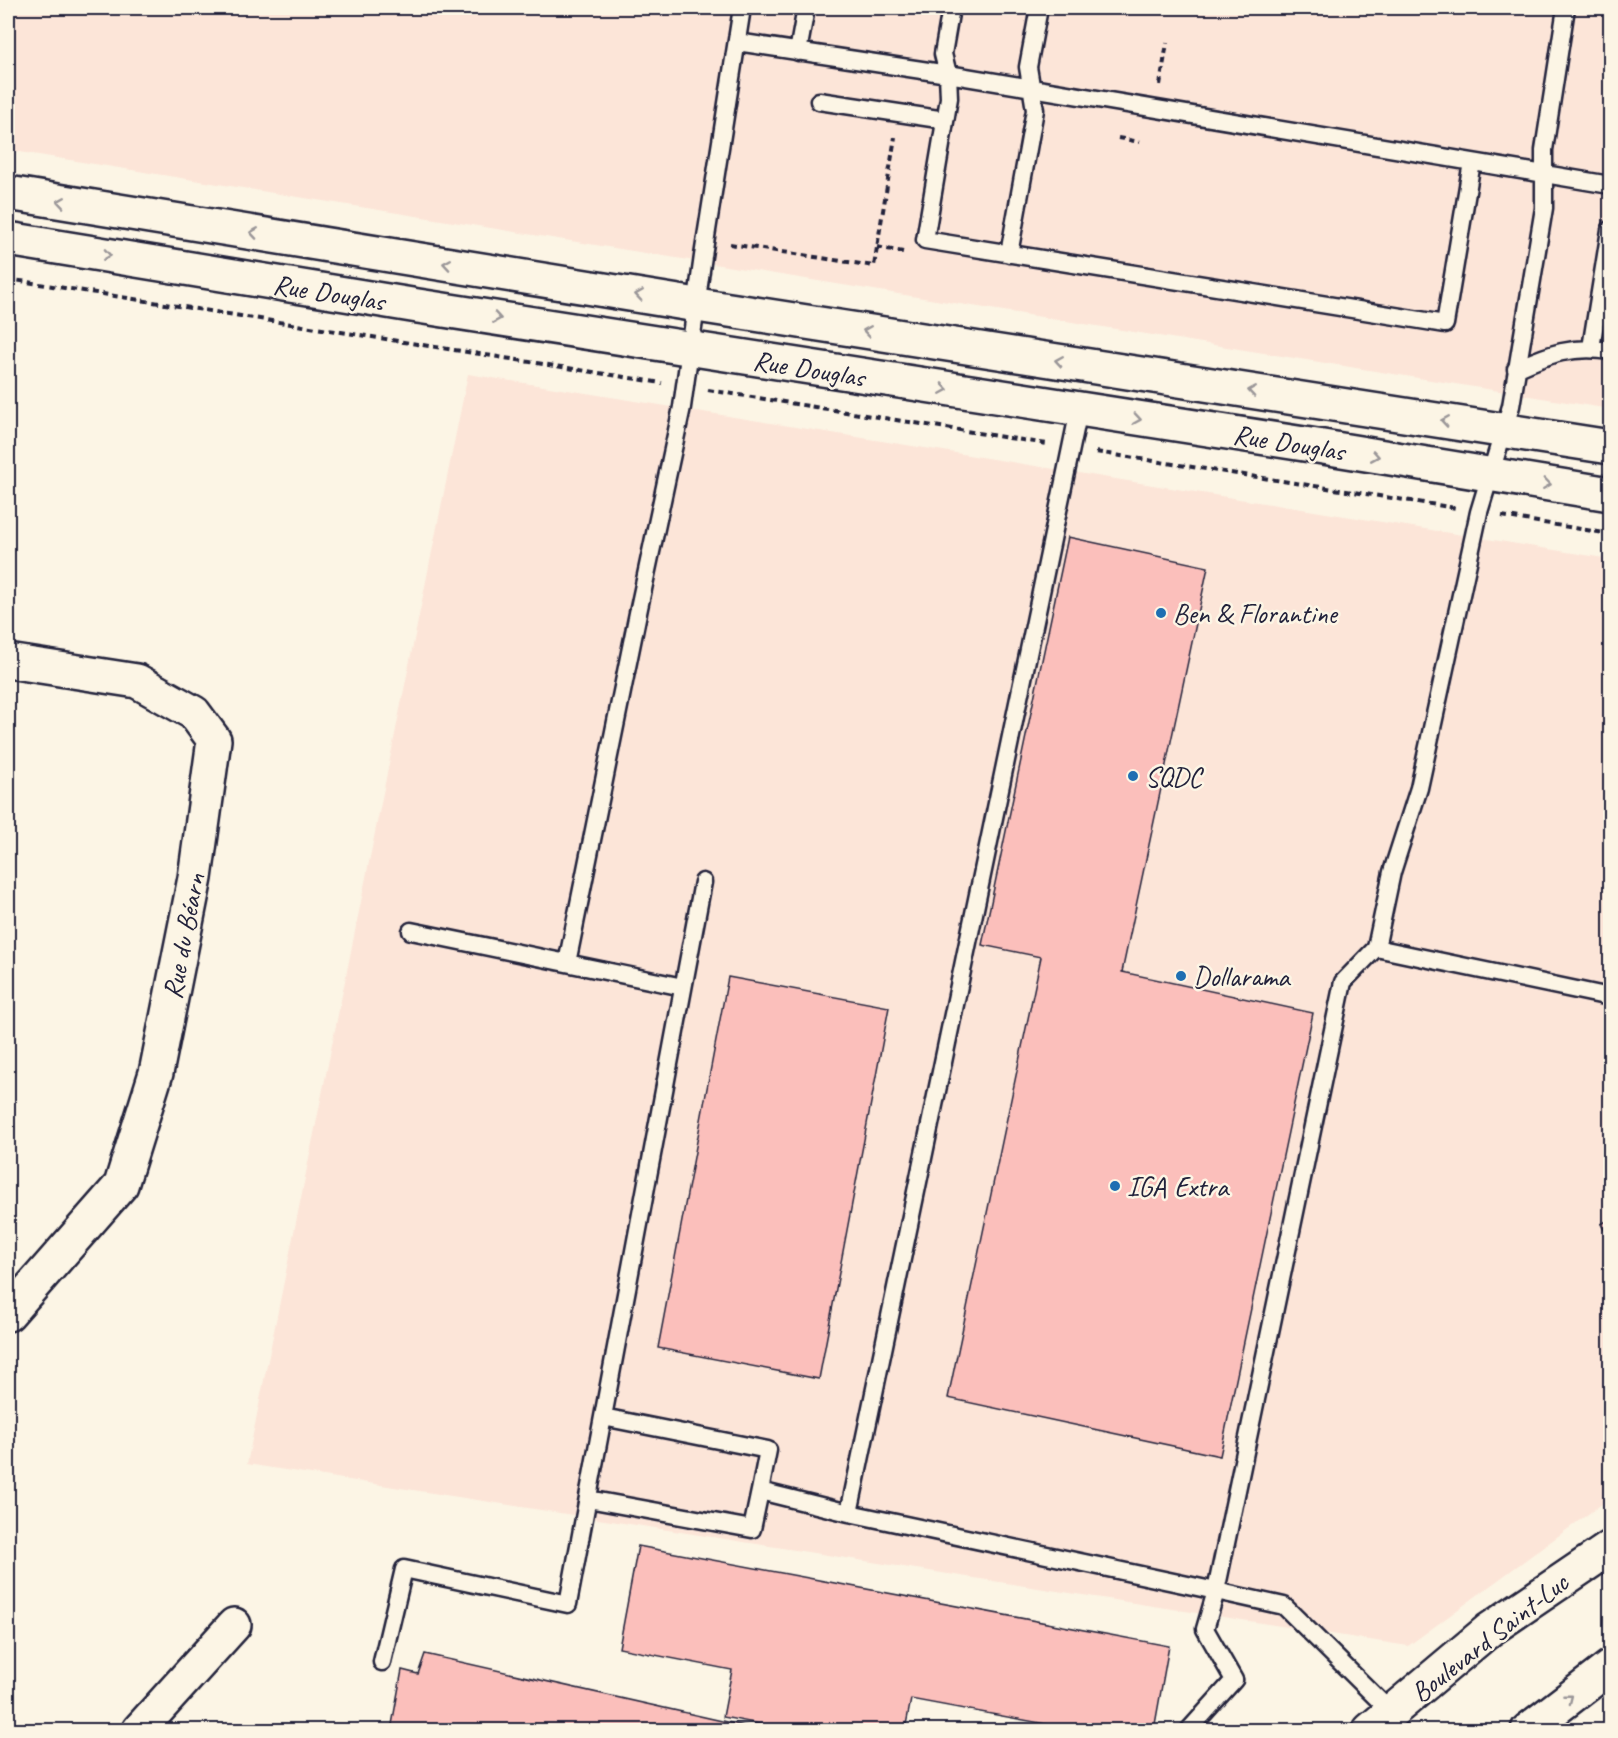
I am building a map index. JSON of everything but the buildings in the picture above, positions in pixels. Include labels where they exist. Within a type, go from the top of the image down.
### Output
[{"type":"street","name":"Rue Douglas","points":[[8,193],[697,305],[1611,447]]},
{"type":"street","name":"Rue Douglas","points":[[8,239],[691,350],[1317,446],[1489,476],[1611,494]]},
{"type":"street","name":"Rue du Béarn","points":[[8,662],[137,681],[194,713],[214,740],[195,878],[156,1073],[122,1185],[8,1314]]},
{"type":"street","name":"Boulevard Saint-Luc","points":[[1381,1721],[1489,1630],[1611,1548]]},
{"type":"street","points":[[138,1731],[234,1625]]},
{"type":"street","points":[[1528,1731],[1611,1667]]},
{"type":"lane","points":[[567,963],[682,407],[742,8]]},
{"type":"lane","points":[[798,52],[806,8]]},
{"type":"lane","points":[[951,8],[943,54],[948,74],[949,98],[925,240],[1445,324],[1472,162]]},
{"type":"lane","points":[[1009,254],[1035,110],[1028,67],[1039,8]]},
{"type":"lane","points":[[1190,1731],[1234,1680],[1205,1629],[1216,1591],[1343,982],[1376,948],[1392,872],[1419,788],[1479,512],[1510,406],[1544,208],[1544,150],[1566,8]]},
{"type":"lane","points":[[736,42],[948,74],[1611,185]]},
{"type":"lane","points":[[819,101],[945,120]]},
{"type":"lane","points":[[1591,348],[1611,230]]},
{"type":"lane","points":[[1516,369],[1562,351],[1591,348],[1611,351]]},
{"type":"lane","points":[[849,1513],[1079,410]]},
{"type":"lane","points":[[382,1662],[404,1569],[568,1604],[703,882]]},
{"type":"lane","points":[[411,931],[683,987]]},
{"type":"lane","points":[[1376,948],[1611,997]]},
{"type":"lane","points":[[588,1499],[752,1529],[768,1450],[603,1417]]},
{"type":"lane","points":[[760,1491],[849,1513],[1284,1606],[1381,1721]]},
{"type":"path","points":[[1070,8],[1091,10],[1092,8]]},
{"type":"path","points":[[1159,88],[1167,43]]},
{"type":"path","points":[[729,244],[874,266],[896,130]]},
{"type":"path","points":[[1118,138],[1140,142]]},
{"type":"path","name":"Rue Douglas","points":[[8,279],[658,382]]},
{"type":"path","name":"Rue Douglas","points":[[738,395],[1043,443]]},
{"type":"path","name":"Rue Douglas","points":[[1133,459],[1451,507]]},
{"type":"path","points":[[1524,520],[1611,534]]},
{"type":"shaded area","points":[[8,8],[1610,8],[1610,409],[8,150]]},
{"type":"shaded area","points":[[468,374],[1610,559],[1610,1498],[1408,1646],[247,1464]]},
{"type":"place","name":"Ben & Florantine","points":[[1161,613]]},
{"type":"place","name":"SQDC","points":[[1133,776]]},
{"type":"place","name":"Dollarama","points":[[1181,976]]},
{"type":"place","name":"IGA Extra","points":[[1115,1186]]}]
